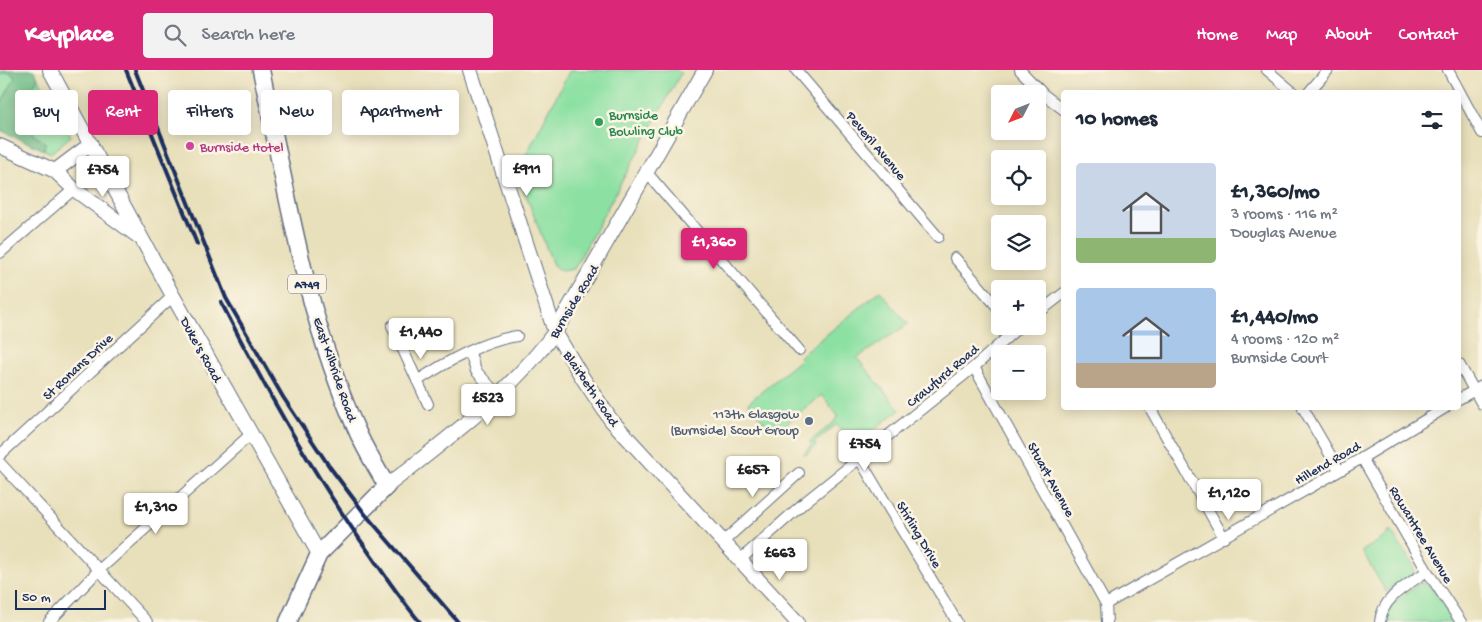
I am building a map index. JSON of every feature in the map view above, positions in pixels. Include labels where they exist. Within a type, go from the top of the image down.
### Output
[{"type":"main road","points":[[50,70],[140,238]]},
{"type":"main road","name":"East Kilbride Road","points":[[261,70],[303,268],[333,371],[358,434],[387,486]]},
{"type":"main road","name":"Blairbeth Road","points":[[470,70],[556,332],[582,377],[611,420],[741,558],[797,622]]},
{"type":"main road","name":"Burnside Road","points":[[387,486],[499,396],[532,363],[556,332],[648,174],[702,71]]},
{"type":"main road","points":[[55,171],[91,144]]},
{"type":"main road","name":"Duke's Road","points":[[0,146],[55,171],[74,189],[140,238],[319,554]]},
{"type":"main road","points":[[288,622],[319,554],[387,486]]},
{"type":"street","name":"Peveril Avenue","points":[[796,70],[938,237]]},
{"type":"street","points":[[1020,70],[1043,94],[1061,108]]},
{"type":"street","points":[[1267,70],[1291,90]]},
{"type":"street","points":[[1311,90],[1328,70]]},
{"type":"street","points":[[1448,70],[1459,90]]},
{"type":"street","points":[[1461,94],[1482,132]]},
{"type":"street","points":[[648,174],[799,350]]},
{"type":"street","points":[[0,253],[74,189]]},
{"type":"street","points":[[955,258],[991,300]]},
{"type":"street","points":[[1046,307],[1061,295]]},
{"type":"street","name":"St Ronans Drive","points":[[0,455],[173,296]]},
{"type":"street","points":[[392,326],[428,404]]},
{"type":"street","name":"Crawfurd Road","points":[[741,558],[805,502],[860,460],[974,367],[1008,335]]},
{"type":"street","points":[[417,381],[455,357],[470,353],[504,338],[517,336]]},
{"type":"street","points":[[470,353],[476,371],[499,396]]},
{"type":"street","name":"Stuart Avenue","points":[[974,367],[1106,604]]},
{"type":"street","points":[[1461,367],[1478,388],[1482,404]]},
{"type":"street","points":[[1461,398],[1478,388]]},
{"type":"street","points":[[1151,410],[1224,538]]},
{"type":"street","points":[[1304,410],[1339,470]]},
{"type":"street","name":"Hillend Road","points":[[1106,604],[1224,538],[1442,410]]},
{"type":"street","points":[[49,622],[99,570],[250,434]]},
{"type":"street","name":"Rowantree Avenue","points":[[1362,458],[1427,571],[1461,622]]},
{"type":"street","name":"Stirling Drive","points":[[860,460],[957,622]]},
{"type":"street","points":[[0,462],[146,622]]},
{"type":"street","points":[[724,541],[799,473]]},
{"type":"street","points":[[1380,622],[1382,611],[1390,598],[1427,571]]},
{"type":"street","points":[[1106,604],[1107,622]]},
{"type":"green space","points":[[2,70],[34,70],[38,78],[31,90],[15,90],[15,135],[35,135],[45,142],[44,150],[0,130],[0,105],[15,78],[10,72],[0,74]]},
{"type":"green space","name":"Burnside Bowling Club","points":[[570,70],[676,70],[681,73],[574,269],[561,271],[553,265],[517,172]]},
{"type":"green space","points":[[10,72],[15,78],[0,105],[0,74]]},
{"type":"green space","points":[[38,78],[45,90],[31,90]]},
{"type":"green space","points":[[35,136],[71,136],[51,153],[44,150],[45,142]]},
{"type":"green space","points":[[880,291],[908,324],[857,358],[900,410],[851,446],[837,424],[814,443],[816,446],[805,455],[804,453],[812,445],[809,442],[833,423],[838,416],[822,395],[780,429],[776,425],[771,430],[748,403],[801,359],[799,357]]},
{"type":"green space","points":[[1390,530],[1413,565],[1414,573],[1386,592],[1362,551],[1387,536]]},
{"type":"green space","points":[[1422,582],[1431,586],[1455,622],[1383,622],[1389,606]]},
{"type":"railway","points":[[126,70],[197,244]]},
{"type":"railway","points":[[135,70],[226,298],[283,397],[329,466],[365,514],[458,622]]},
{"type":"railway","points":[[221,302],[272,399],[309,462],[394,589],[420,622]]},
{"type":"place","name":"Burnside Bowling Club","points":[[599,122]]},
{"type":"place","name":"Burnside Hotel","points":[[190,146]]},
{"type":"place","name":"113th Glasgow (Burnside) Scout Group","points":[[809,421]]}]
